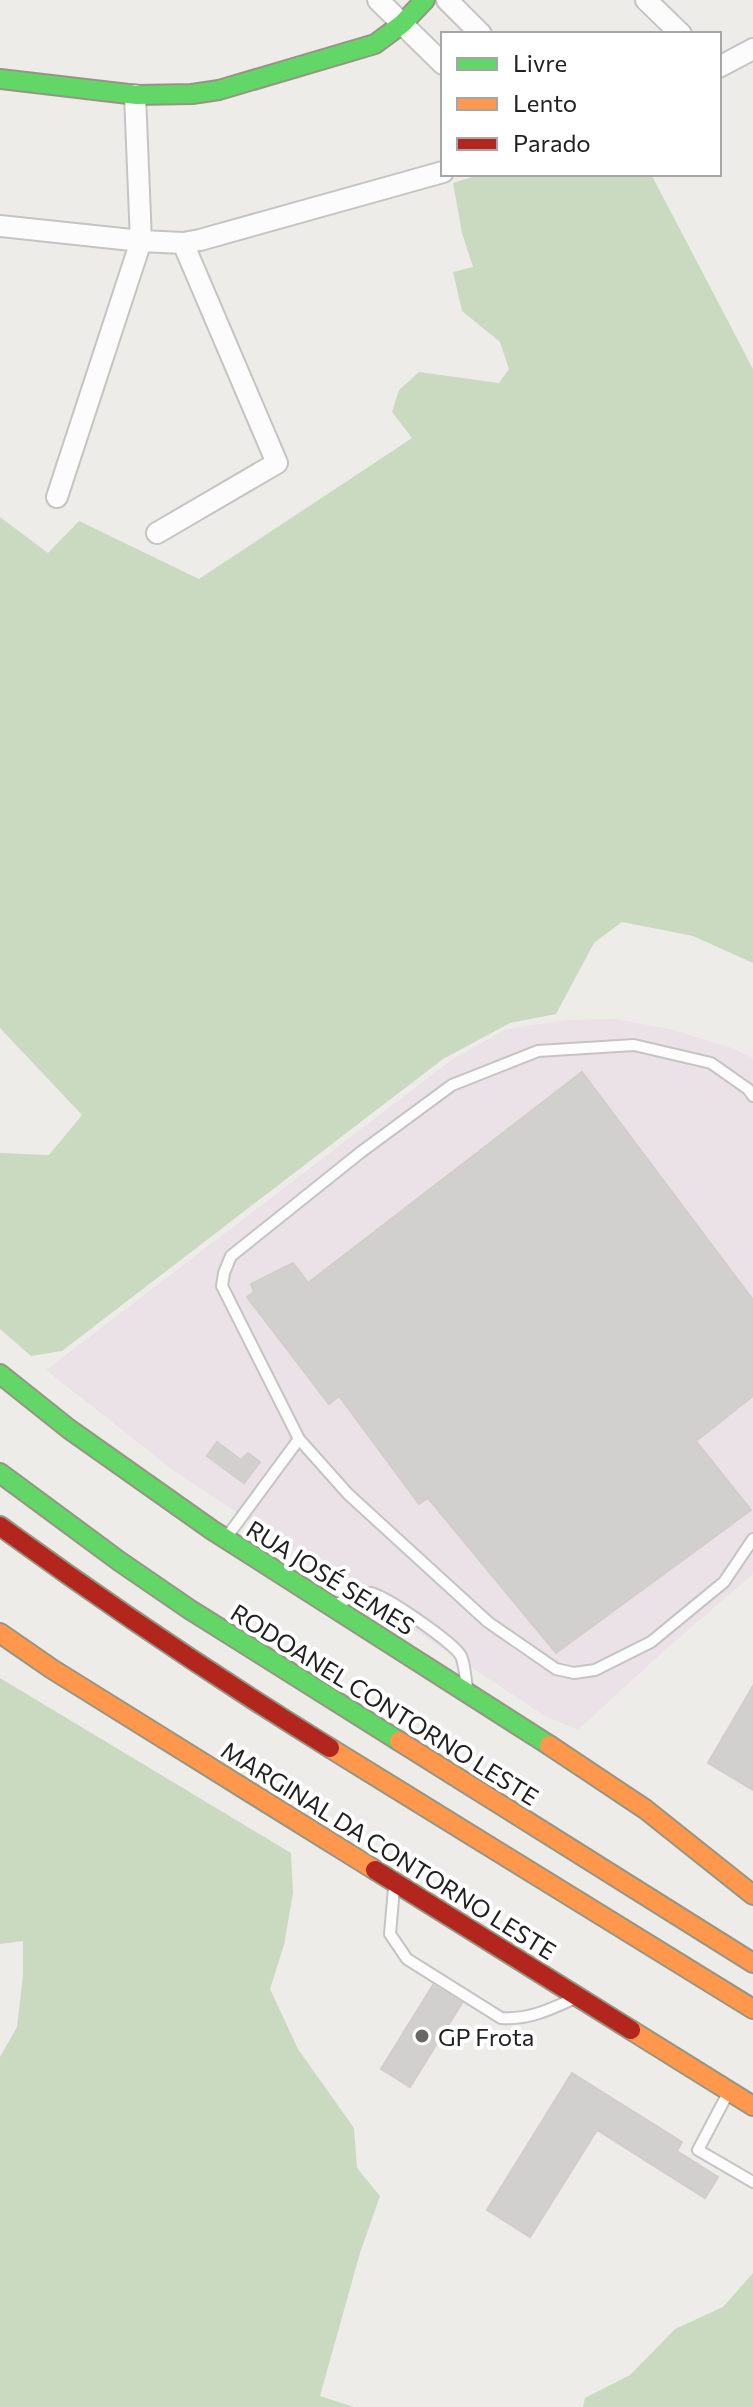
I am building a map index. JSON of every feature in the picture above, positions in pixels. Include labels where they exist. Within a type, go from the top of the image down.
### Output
[{"type":"main road","points":[[0,79],[135,95],[195,95],[361,49],[381,40],[402,24],[425,0]]},
{"type":"main road","name":"RUA JOSÉ SEMES","points":[[0,1374],[125,1472],[225,1540],[469,1693],[645,1809],[753,1870]]},
{"type":"main road","name":"RODOANEL CONTORNO LESTE","points":[[0,1473],[189,1609],[753,1963]]},
{"type":"main road","points":[[0,1526],[104,1602],[213,1675],[753,2009]]},
{"type":"main road","name":"MARGINAL DA CONTORNO LESTE","points":[[0,1633],[52,1669],[753,2106]]},
{"type":"main road","name":"RUA JOSÉ SEMES","points":[[645,1809],[753,1895]]},
{"type":"street","points":[[378,0],[441,62]]},
{"type":"street","points":[[447,0],[479,32]]},
{"type":"street","points":[[646,0],[679,32]]},
{"type":"street","points":[[721,66],[753,49]]},
{"type":"street","points":[[57,497],[141,241],[135,95]]},
{"type":"street","points":[[2,232],[183,243],[441,173]]},
{"type":"street","points":[[157,533],[277,463],[183,243]]},
{"type":"lane","points":[[753,1096],[748,1089],[711,1063],[634,1045],[538,1051],[452,1085],[361,1152],[231,1256],[222,1286],[299,1439],[348,1494],[488,1622],[556,1669],[574,1673],[595,1670],[651,1642],[724,1582],[753,1539]]},
{"type":"lane","points":[[225,1540],[299,1439]]},
{"type":"lane","points":[[332,1606],[370,1593],[389,1601],[451,1644],[461,1657],[469,1693]]},
{"type":"lane","points":[[395,1882],[390,1934],[407,1959],[461,1993],[501,2018],[519,2019],[579,1997]]},
{"type":"lane","points":[[729,2091],[698,2150],[753,2182]]},
{"type":"shaded area","points":[[616,1019],[670,1029],[732,1048],[753,1058],[753,1574],[578,1730],[545,1716],[174,1471],[46,1370],[451,1060],[506,1029],[566,1020]]},
{"type":"green space","points":[[476,176],[652,176],[753,369],[753,963],[693,936],[622,922],[594,943],[556,1014],[510,1023],[443,1059],[62,1351],[31,1356],[0,1329],[0,1153],[49,1155],[82,1115],[0,1028],[0,517],[48,553],[79,521],[199,579],[412,438],[392,412],[399,390],[419,372],[499,383],[509,369],[500,342],[462,311],[453,272],[473,267],[462,233],[453,183]]},
{"type":"green space","points":[[0,1678],[291,1853],[293,1893],[284,1945],[270,1989],[298,2049],[354,2128],[357,2168],[380,2196],[360,2253],[320,2396],[354,2407],[0,2407],[0,2057],[17,2027],[23,1941],[0,1944]]},
{"type":"green space","points":[[753,2273],[753,2407],[583,2407],[585,2398],[630,2375],[675,2329],[723,2307]]},
{"type":"building","points":[[582,1072],[753,1300],[753,1396],[696,1441],[751,1510],[556,1653],[428,1498],[419,1504],[339,1396],[329,1404],[247,1297],[254,1292],[251,1284],[293,1263],[308,1283]]},
{"type":"building","points":[[217,1442],[241,1460],[248,1453],[260,1462],[244,1483],[207,1456]]},
{"type":"building","points":[[753,1686],[753,1790],[708,1763]]},
{"type":"building","name":"GP Frota","points":[[433,1985],[462,2003],[410,2087],[381,2069]]},
{"type":"building","points":[[572,2073],[682,2142],[677,2151],[718,2177],[705,2198],[597,2130],[530,2237],[487,2210]]},
{"type":"traffic: fast","points":[[0,79],[137,95],[219,90],[375,44],[402,24],[425,0]]},
{"type":"traffic: fast","points":[[0,1374],[69,1429],[212,1530],[549,1745]]},
{"type":"traffic: fast","points":[[0,1473],[189,1609],[399,1741]]},
{"type":"traffic: slow","points":[[0,1633],[52,1669],[375,1870]]},
{"type":"traffic: slow","points":[[399,1741],[753,1963]]},
{"type":"traffic: slow","points":[[549,1745],[645,1809],[753,1895]]},
{"type":"traffic: slow","points":[[330,1748],[753,2009]]},
{"type":"traffic: slow","points":[[631,2030],[753,2106]]},
{"type":"traffic: jam","points":[[0,1526],[163,1640],[330,1748]]},
{"type":"traffic: jam","points":[[375,1870],[631,2030]]},
{"type":"place","name":"GP Frota","points":[[422,2036]]}]
